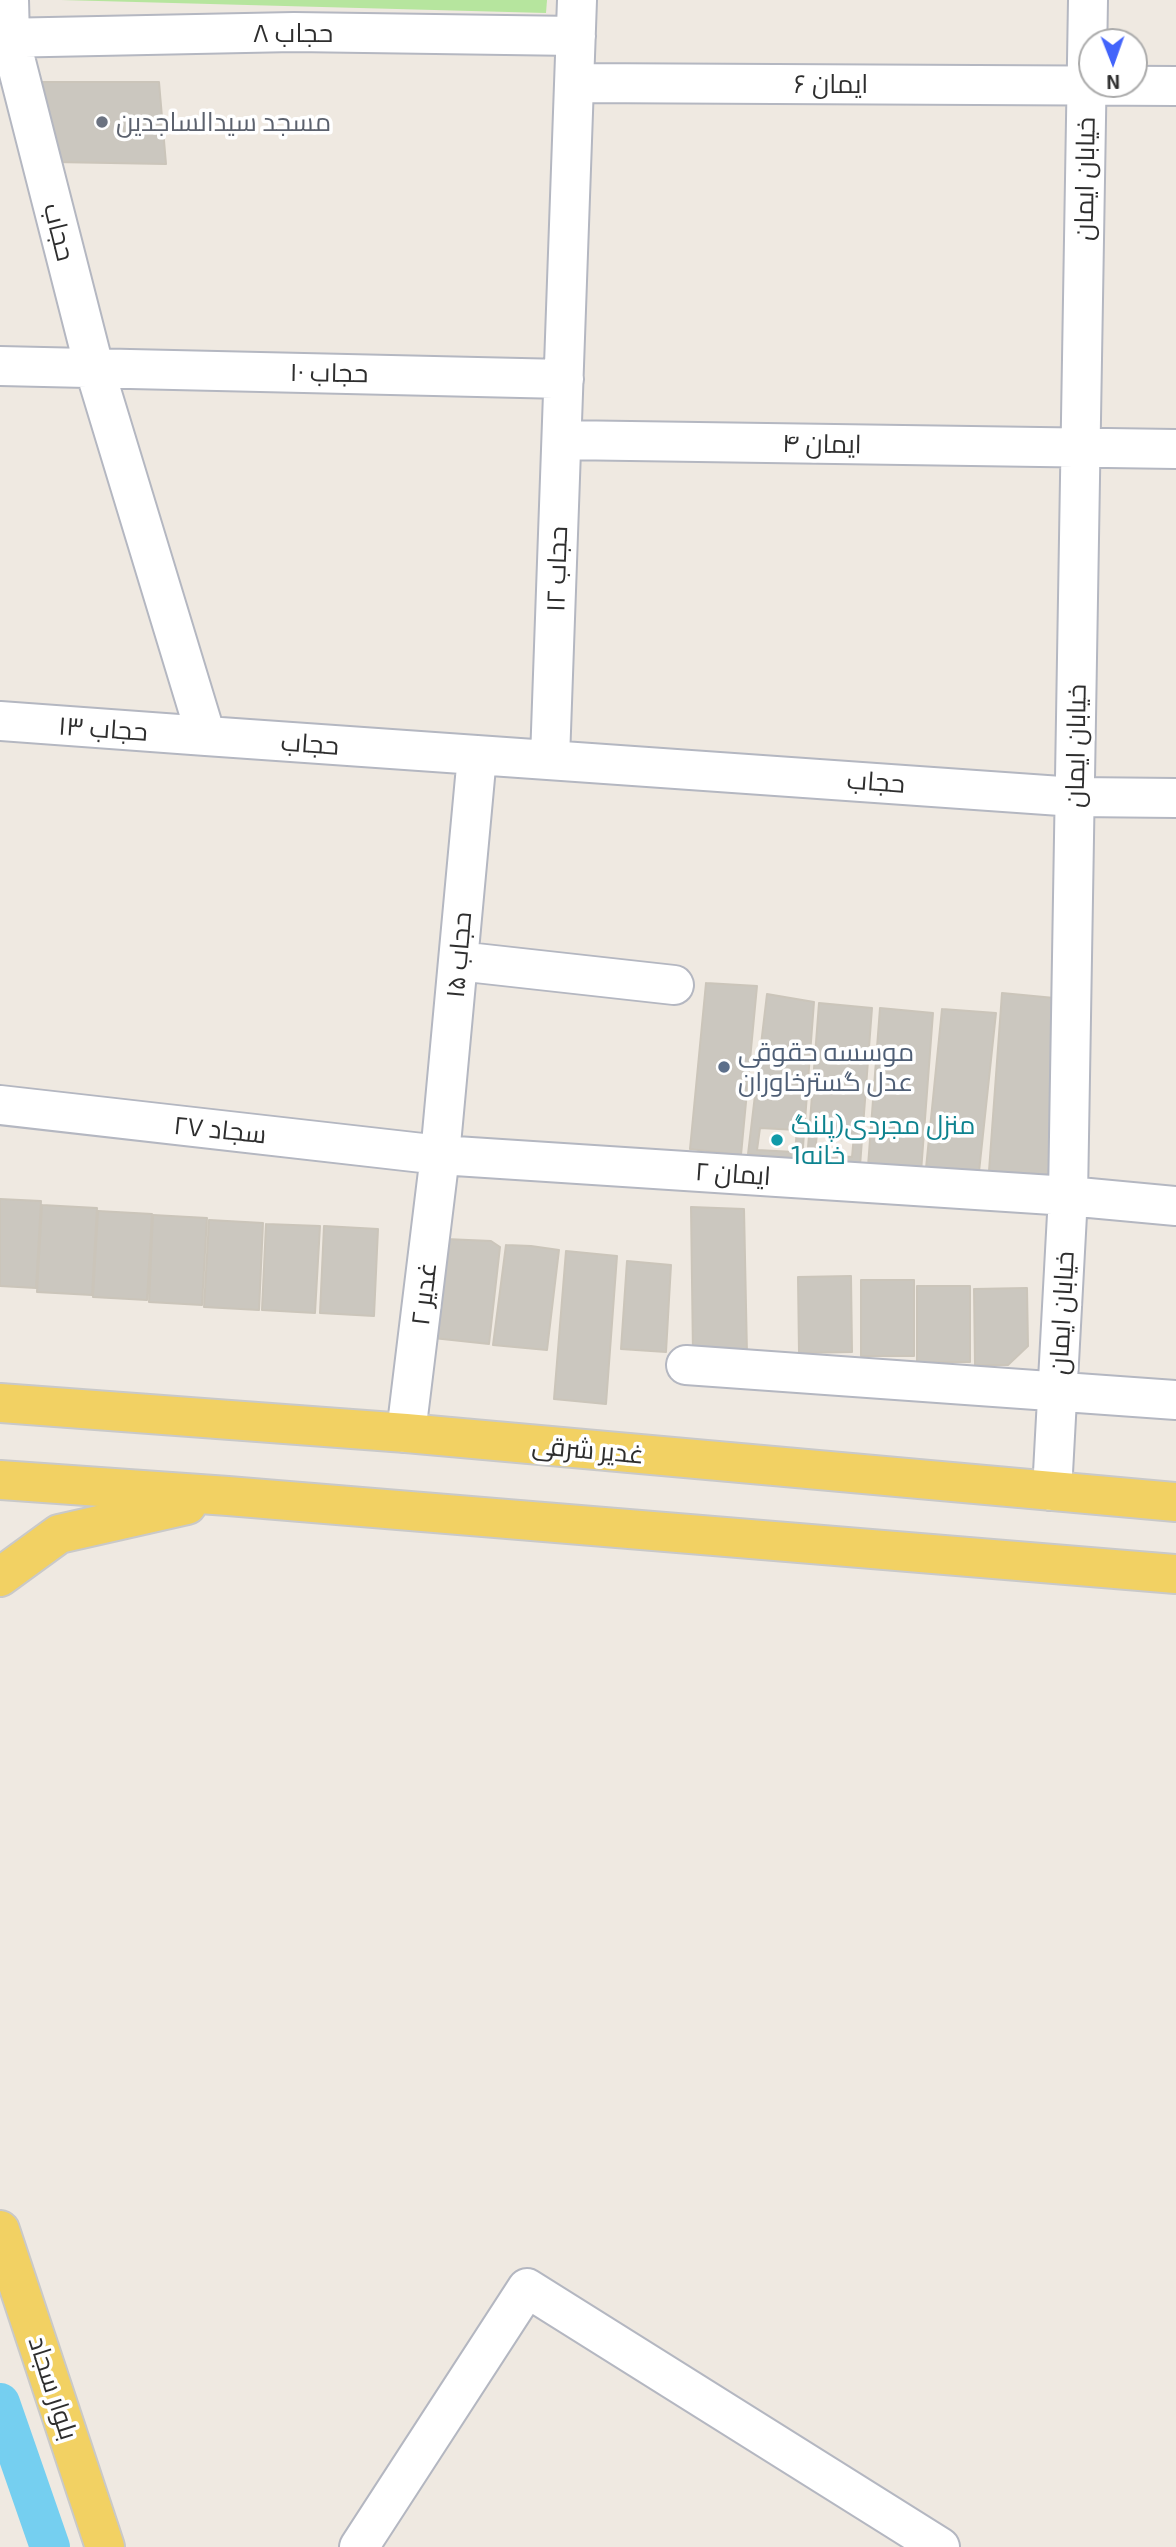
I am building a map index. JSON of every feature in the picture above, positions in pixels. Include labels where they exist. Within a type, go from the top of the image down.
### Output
[{"type":"main road","name":"غدیر شرقی","points":[[0,1403],[406,1433],[1176,1502]]},
{"type":"main road","points":[[0,1480],[228,1496],[1176,1574]]},
{"type":"main road","points":[[0,1577],[59,1534],[228,1496]]},
{"type":"main road","name":"بلوار سجاد","points":[[0,2230],[105,2547]]},
{"type":"street","name":"حجاب","points":[[9,0],[5,38],[94,367],[206,736],[1075,797],[1176,798]]},
{"type":"street","name":"خیابان ایمان","points":[[1088,0],[1088,28]]},
{"type":"street","name":"حجاب ۸","points":[[5,38],[294,32],[577,18]]},
{"type":"street","name":"حجاب ۱۲","points":[[550,759],[577,18]]},
{"type":"street","name":"ایمان ۶","points":[[575,83],[1078,85]]},
{"type":"street","name":"ایمان ۶","points":[[1148,86],[1176,86]]},
{"type":"street","name":"خیابان ایمان","points":[[1052,1491],[1068,1196],[1087,98]]},
{"type":"street","name":"حجاب ۱۰","points":[[0,366],[565,379]]},
{"type":"street","name":"ایمان ۴","points":[[562,440],[1176,449]]},
{"type":"street","name":"حجاب ۱۳","points":[[0,721],[206,736]]},
{"type":"street","name":"حجاب ۱۵","points":[[440,1154],[477,756]]},
{"type":"street","points":[[458,961],[674,985]]},
{"type":"street","name":"سجاد ۲۷","points":[[0,1105],[440,1154]]},
{"type":"street","name":"ایمان ۲","points":[[440,1154],[1068,1196],[1176,1206]]},
{"type":"street","name":"غدیر ۲","points":[[406,1433],[440,1154]]},
{"type":"street","points":[[686,1366],[1176,1400]]},
{"type":"street","points":[[359,2547],[527,2288],[940,2547]]},
{"type":"green space","points":[[61,0],[547,0],[546,13]]},
{"type":"building","name":"مسجد سیدالساجدین","points":[[30,82],[159,82],[166,164],[54,162]]},
{"type":"building","name":"موسسه حقوقی عدل گسترخاوران","points":[[706,983],[757,986],[741,1155],[690,1149]]},
{"type":"building","points":[[1002,993],[1065,999],[1058,1175],[989,1171]]},
{"type":"building","points":[[767,994],[814,1002],[802,1160],[748,1154]]},
{"type":"building","points":[[819,1003],[872,1008],[860,1166],[807,1161]]},
{"type":"building","points":[[880,1008],[933,1013],[921,1172],[868,1166]]},
{"type":"building","points":[[942,1009],[996,1013],[979,1172],[926,1168]]},
{"type":"building","name":"منزل مجردی(پلنگ خانه1","points":[[760,1128],[797,1130],[795,1152],[757,1150]]},
{"type":"building","points":[[817,1133],[854,1135],[852,1157],[815,1154]]},
{"type":"building","points":[[0,1199],[41,1201],[36,1288],[0,1286]]},
{"type":"building","points":[[42,1205],[97,1208],[92,1295],[37,1292]]},
{"type":"building","points":[[691,1207],[744,1209],[747,1354],[693,1355]]},
{"type":"building","points":[[98,1211],[152,1214],[147,1300],[93,1297]]},
{"type":"building","points":[[153,1215],[207,1218],[202,1305],[149,1302]]},
{"type":"building","points":[[209,1220],[263,1223],[259,1310],[204,1307]]},
{"type":"building","points":[[266,1224],[320,1226],[315,1313],[262,1310]]},
{"type":"building","points":[[324,1226],[378,1229],[374,1316],[320,1313]]},
{"type":"building","points":[[446,1239],[491,1241],[500,1247],[489,1344],[433,1338]]},
{"type":"building","points":[[506,1245],[559,1250],[547,1350],[493,1345]]},
{"type":"building","points":[[566,1251],[617,1256],[606,1404],[554,1399]]},
{"type":"building","points":[[627,1261],[671,1265],[666,1352],[621,1349]]},
{"type":"building","points":[[851,1276],[852,1352],[799,1353],[798,1277]]},
{"type":"building","points":[[861,1280],[914,1280],[914,1356],[861,1356]]},
{"type":"building","points":[[917,1286],[970,1286],[970,1362],[917,1362]]},
{"type":"building","points":[[1027,1288],[1028,1346],[1008,1365],[975,1365],[974,1289]]},
{"type":"waterway","points":[[0,2403],[50,2547]]},
{"type":"place","name":"مسجد سیدالساجدین","points":[[102,122]]},
{"type":"place","name":"موسسه حقوقی عدل گسترخاوران","points":[[724,1067]]},
{"type":"place","name":"منزل مجردی(پلنگ خانه1","points":[[777,1140]]}]
